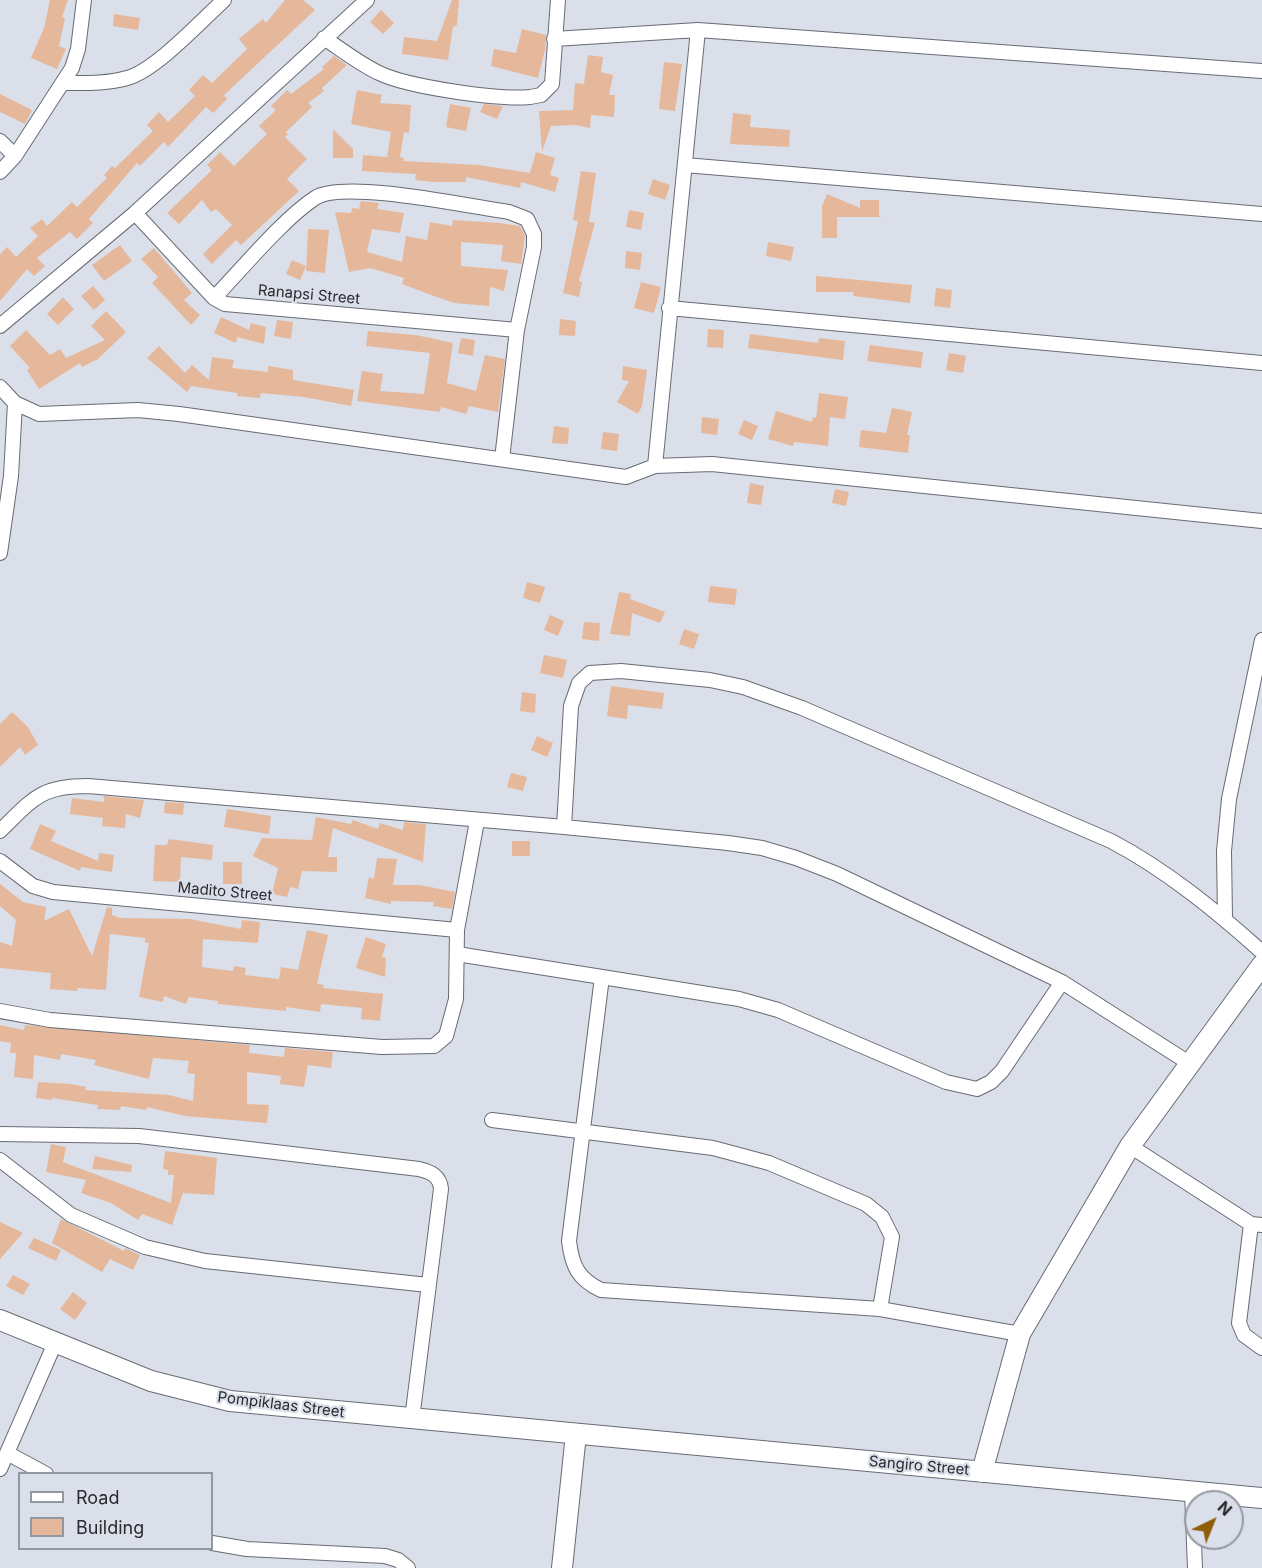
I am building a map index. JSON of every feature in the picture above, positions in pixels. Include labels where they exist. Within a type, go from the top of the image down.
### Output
[{"type":"street","points":[[0,172],[15,156],[72,68],[78,50],[84,0]]},
{"type":"street","points":[[63,82],[99,83],[129,78],[145,70],[224,0]]},
{"type":"street","points":[[0,326],[135,213],[367,0]]},
{"type":"street","points":[[324,38],[380,74],[406,82],[521,98],[541,95],[552,84],[558,0]]},
{"type":"street","points":[[554,39],[698,30],[1262,71]]},
{"type":"street","points":[[655,466],[698,30]]},
{"type":"street","points":[[0,141],[15,156]]},
{"type":"street","points":[[685,165],[1262,214]]},
{"type":"street","points":[[135,213],[214,298],[297,212],[316,197],[332,191],[372,192],[509,212],[527,219],[534,234],[534,247],[518,330],[502,459]]},
{"type":"street","name":"Ranapsi Street","points":[[214,298],[236,306],[518,330]]},
{"type":"street","points":[[669,308],[1262,363]]},
{"type":"street","points":[[0,387],[15,403],[39,414],[138,410],[169,413],[626,477],[655,466],[712,464],[1262,521]]},
{"type":"street","points":[[0,553],[11,476],[15,403]]},
{"type":"street","points":[[1224,918],[1224,851],[1229,799],[1262,640]]},
{"type":"street","points":[[564,826],[571,706],[575,692],[584,676],[590,672],[621,671],[710,680],[743,687],[802,708],[1111,841],[1155,868],[1224,918],[1262,952]]},
{"type":"street","points":[[0,831],[40,794],[63,786],[88,786],[564,826],[728,843],[796,858],[837,874],[1062,982],[1189,1063]]},
{"type":"street","points":[[0,1011],[50,1020],[371,1046],[408,1048],[434,1046],[446,1036],[453,1017],[457,930],[477,820]]},
{"type":"street","name":"Madito Street","points":[[0,861],[33,886],[53,892],[457,930]]},
{"type":"street","points":[[457,954],[739,999],[778,1010],[946,1082],[977,1089],[991,1082],[1002,1071],[1062,982]]},
{"type":"street","points":[[982,1472],[1020,1334],[1130,1146],[1262,965]]},
{"type":"street","points":[[602,977],[569,1241],[576,1272],[585,1282],[601,1290],[622,1293],[880,1309],[1020,1334]]},
{"type":"street","points":[[492,1120],[713,1148],[744,1155],[803,1176],[866,1204],[882,1217],[892,1237],[880,1309]]},
{"type":"street","points":[[0,1134],[139,1136],[426,1171],[438,1178],[441,1189],[412,1419]]},
{"type":"street","points":[[1130,1146],[1257,1224],[1239,1323],[1244,1335],[1262,1348]]},
{"type":"street","points":[[0,1160],[71,1215],[145,1247],[205,1261],[428,1285]]},
{"type":"street","name":"Pompiklaas Street","points":[[0,1320],[151,1381],[230,1401],[576,1434]]},
{"type":"street","points":[[0,1469],[55,1342]]},
{"type":"street","points":[[562,1568],[576,1434]]},
{"type":"street","name":"Sangiro Street","points":[[576,1434],[1184,1491]]},
{"type":"street","points":[[7,1453],[44,1472]]},
{"type":"street","name":"Sangiro Street","points":[[1244,1496],[1262,1498]]},
{"type":"street","points":[[213,1543],[247,1549],[385,1556],[398,1560],[408,1568]]},
{"type":"street","points":[[1195,1550],[1196,1568]]},
{"type":"building","points":[[50,0],[68,0],[62,17],[65,18],[59,46],[66,49],[57,69],[31,58],[44,28]]},
{"type":"building","points":[[285,0],[303,0],[315,10],[224,95],[227,99],[213,113],[206,107],[168,147],[164,142],[140,166],[137,163],[89,219],[93,223],[77,239],[70,232],[37,258],[45,266],[34,276],[27,269],[0,301],[0,254],[7,247],[16,257],[38,236],[30,228],[42,219],[47,226],[72,202],[77,207],[107,178],[104,175],[112,166],[115,168],[153,131],[147,125],[159,112],[168,122],[195,96],[189,90],[203,75],[212,83],[247,49],[239,39],[263,19],[266,23]]},
{"type":"building","points":[[452,0],[459,0],[457,25],[453,27],[448,60],[402,54],[404,37],[437,41]]},
{"type":"building","points":[[381,10],[394,23],[383,34],[370,22]]},
{"type":"building","points":[[114,14],[140,18],[138,30],[113,26]]},
{"type":"building","points":[[522,29],[546,35],[538,78],[491,66],[494,49],[516,53]]},
{"type":"building","points":[[588,55],[603,57],[601,72],[613,75],[609,95],[615,95],[614,117],[591,115],[590,128],[576,125],[551,126],[542,152],[539,111],[573,110],[575,83],[584,84]]},
{"type":"building","points":[[334,56],[347,65],[322,88],[324,91],[308,103],[312,107],[286,132],[288,134],[285,137],[307,159],[287,179],[299,191],[241,245],[236,240],[212,264],[203,254],[232,225],[216,209],[211,212],[202,200],[179,224],[167,213],[212,170],[207,165],[220,152],[234,166],[267,134],[259,126],[276,110],[271,106],[287,90],[291,94],[324,69],[322,67]]},
{"type":"building","points":[[664,62],[682,64],[675,111],[659,109]]},
{"type":"building","points":[[357,90],[382,95],[380,103],[411,105],[409,133],[404,132],[400,157],[404,158],[403,161],[479,165],[530,173],[536,152],[555,158],[550,175],[559,178],[555,192],[521,182],[520,188],[466,177],[466,182],[433,182],[415,180],[416,174],[362,171],[363,155],[387,157],[391,132],[351,124]]},
{"type":"building","points":[[0,94],[32,110],[25,124],[0,112]]},
{"type":"building","points":[[450,104],[471,108],[466,131],[446,127]]},
{"type":"building","points":[[484,104],[503,106],[497,119],[480,112]]},
{"type":"building","points":[[733,113],[751,115],[750,127],[790,130],[789,147],[730,144]]},
{"type":"building","points":[[333,129],[353,149],[353,158],[333,158]]},
{"type":"building","points":[[581,171],[596,173],[589,222],[595,223],[579,281],[582,282],[579,297],[563,293],[578,221],[573,220]]},
{"type":"building","points":[[653,179],[670,185],[665,200],[648,194]]},
{"type":"building","points":[[827,194],[860,208],[860,200],[879,200],[879,216],[882,217],[837,217],[837,238],[822,238],[822,206]]},
{"type":"building","points":[[361,201],[379,203],[377,209],[404,213],[400,233],[372,229],[367,252],[402,262],[406,236],[427,240],[430,222],[452,226],[453,220],[499,223],[520,226],[525,236],[521,264],[501,261],[503,245],[461,242],[461,266],[508,270],[504,291],[490,287],[489,306],[454,303],[402,284],[404,278],[370,268],[349,272],[335,212],[351,213],[352,208],[359,209]]},
{"type":"building","points":[[629,210],[644,213],[641,230],[626,227]]},
{"type":"building","points":[[308,229],[329,230],[325,273],[306,271]]},
{"type":"building","points":[[768,242],[794,247],[791,261],[766,256]]},
{"type":"building","points":[[120,245],[132,261],[104,281],[92,265]]},
{"type":"building","points":[[154,248],[192,293],[184,300],[200,315],[191,325],[152,283],[158,277],[141,259]]},
{"type":"building","points":[[626,251],[642,253],[640,270],[625,268]]},
{"type":"building","points":[[292,260],[306,266],[300,280],[286,274]]},
{"type":"building","points":[[816,276],[912,285],[910,303],[853,296],[854,292],[816,292]]},
{"type":"building","points":[[641,282],[661,287],[654,313],[634,308]]},
{"type":"building","points":[[93,286],[105,300],[94,310],[81,296]]},
{"type":"building","points":[[936,288],[952,290],[950,308],[934,306]]},
{"type":"building","points":[[63,297],[74,309],[58,325],[47,314]]},
{"type":"building","points":[[106,311],[126,332],[98,359],[82,367],[80,363],[39,389],[27,370],[30,368],[10,346],[26,330],[50,355],[60,349],[66,358],[105,340],[91,326]]},
{"type":"building","points":[[221,317],[249,330],[251,323],[266,327],[264,344],[237,337],[236,343],[214,333]]},
{"type":"building","points":[[560,319],[576,321],[575,336],[559,335]]},
{"type":"building","points":[[277,320],[293,322],[291,339],[274,336]]},
{"type":"building","points":[[708,329],[724,330],[723,348],[707,347]]},
{"type":"building","points":[[368,331],[416,335],[453,343],[447,383],[476,391],[485,355],[505,359],[498,412],[469,406],[466,414],[441,407],[440,412],[357,401],[362,371],[383,374],[380,391],[424,394],[430,353],[366,346]]},
{"type":"building","points":[[750,334],[818,343],[819,338],[845,341],[843,360],[748,348]]},
{"type":"building","points":[[461,338],[475,340],[473,356],[458,353]]},
{"type":"building","points":[[870,345],[923,352],[921,368],[867,361]]},
{"type":"building","points":[[159,346],[185,373],[192,365],[209,380],[212,357],[234,360],[232,368],[268,372],[268,366],[293,370],[293,380],[354,390],[351,406],[304,397],[261,393],[260,398],[237,396],[237,393],[191,386],[187,392],[147,358]]},
{"type":"building","points":[[949,353],[966,356],[963,373],[946,370]]},
{"type":"building","points":[[623,366],[647,370],[642,406],[638,414],[617,402],[629,381],[622,380]]},
{"type":"building","points":[[819,393],[848,397],[845,419],[830,417],[828,446],[794,442],[793,446],[768,439],[776,411],[812,422],[813,417],[816,418]]},
{"type":"building","points":[[892,408],[912,412],[907,435],[910,435],[908,453],[859,447],[861,430],[886,433]]},
{"type":"building","points":[[702,417],[719,419],[717,435],[701,433]]},
{"type":"building","points":[[744,420],[758,426],[752,440],[738,434]]},
{"type":"building","points":[[554,426],[569,428],[568,444],[552,443]]},
{"type":"building","points":[[603,432],[619,434],[617,451],[601,449]]},
{"type":"building","points":[[750,483],[764,486],[761,505],[747,503]]},
{"type":"building","points":[[835,489],[849,492],[846,506],[832,503]]},
{"type":"building","points":[[527,582],[545,587],[540,603],[523,598]]},
{"type":"building","points":[[710,586],[737,589],[735,605],[708,602]]},
{"type":"building","points":[[619,592],[631,594],[630,599],[665,612],[660,623],[632,613],[630,636],[610,634]]},
{"type":"building","points":[[550,615],[564,621],[558,636],[544,630]]},
{"type":"building","points":[[584,622],[600,623],[599,641],[582,639]]},
{"type":"building","points":[[684,629],[699,634],[694,649],[679,644]]},
{"type":"building","points":[[544,655],[567,660],[563,678],[540,673]]},
{"type":"building","points":[[611,686],[664,693],[662,709],[628,705],[627,719],[607,716]]},
{"type":"building","points":[[522,692],[536,694],[535,713],[520,711]]},
{"type":"building","points":[[12,712],[28,727],[38,745],[25,755],[20,747],[0,767],[0,724]]},
{"type":"building","points":[[537,736],[553,743],[547,757],[531,750]]},
{"type":"building","points":[[511,773],[527,777],[523,791],[507,787]]},
{"type":"building","points":[[104,796],[144,800],[140,818],[126,814],[125,828],[102,826],[103,818],[70,814],[72,798],[104,802]]},
{"type":"building","points":[[165,802],[184,803],[183,815],[164,813]]},
{"type":"building","points":[[227,809],[271,816],[269,834],[224,827]]},
{"type":"building","points":[[316,817],[351,824],[353,820],[378,829],[380,823],[403,830],[404,822],[426,824],[423,862],[333,828],[328,857],[337,857],[337,872],[302,871],[298,889],[290,887],[287,897],[272,894],[278,868],[253,856],[262,838],[312,840]]},
{"type":"building","points":[[40,824],[56,831],[51,841],[98,861],[99,853],[114,855],[112,872],[81,867],[80,871],[30,849]]},
{"type":"building","points":[[169,839],[213,845],[212,860],[181,857],[180,882],[153,881],[155,845],[167,845]]},
{"type":"building","points":[[512,841],[530,841],[530,856],[512,856]]},
{"type":"building","points":[[377,858],[397,859],[393,885],[420,885],[455,892],[452,909],[433,906],[434,902],[391,901],[391,904],[365,898],[369,877],[374,879]]},
{"type":"building","points":[[223,862],[242,862],[242,884],[223,884]]},
{"type":"building","points":[[0,884],[23,902],[46,907],[44,921],[69,909],[92,956],[107,907],[112,908],[112,915],[120,918],[190,919],[241,929],[242,920],[260,922],[258,943],[203,939],[202,967],[233,971],[234,966],[246,968],[245,975],[279,979],[281,967],[298,970],[307,930],[328,935],[317,984],[324,985],[323,988],[383,994],[380,1021],[361,1019],[362,1008],[321,1004],[320,1012],[286,1007],[286,1011],[218,1004],[218,1001],[189,997],[186,1004],[164,996],[163,1002],[139,997],[149,943],[145,943],[145,938],[110,934],[106,990],[50,989],[51,973],[0,968],[0,942],[12,946],[16,920],[0,906]]},
{"type":"building","points":[[366,937],[386,944],[382,957],[386,958],[385,977],[356,968]]},
{"type":"building","points":[[0,1025],[24,1030],[25,1025],[250,1045],[249,1053],[284,1057],[285,1048],[333,1052],[331,1068],[308,1065],[304,1087],[280,1084],[281,1076],[247,1072],[247,1104],[269,1105],[267,1123],[185,1116],[147,1107],[146,1110],[121,1106],[120,1110],[97,1109],[98,1105],[36,1098],[38,1082],[71,1084],[86,1087],[85,1090],[169,1095],[193,1101],[195,1074],[187,1073],[189,1061],[153,1058],[149,1079],[94,1065],[96,1060],[61,1054],[60,1060],[34,1055],[33,1079],[14,1077],[16,1053],[10,1053],[11,1043],[0,1041]]},
{"type":"building","points":[[51,1144],[66,1147],[63,1162],[171,1203],[174,1175],[168,1175],[168,1170],[163,1169],[165,1151],[217,1158],[214,1195],[183,1193],[172,1225],[142,1214],[138,1220],[111,1203],[81,1193],[86,1180],[46,1172]]},
{"type":"building","points":[[95,1156],[132,1165],[131,1172],[92,1169]]},
{"type":"building","points":[[61,1219],[124,1251],[125,1248],[140,1255],[133,1270],[110,1259],[102,1272],[52,1243]]},
{"type":"building","points":[[0,1222],[23,1233],[0,1259]]},
{"type":"building","points":[[34,1238],[61,1250],[56,1261],[28,1248]]},
{"type":"building","points":[[13,1275],[30,1284],[23,1295],[6,1286]]},
{"type":"building","points":[[73,1292],[87,1303],[75,1320],[60,1309]]}]
